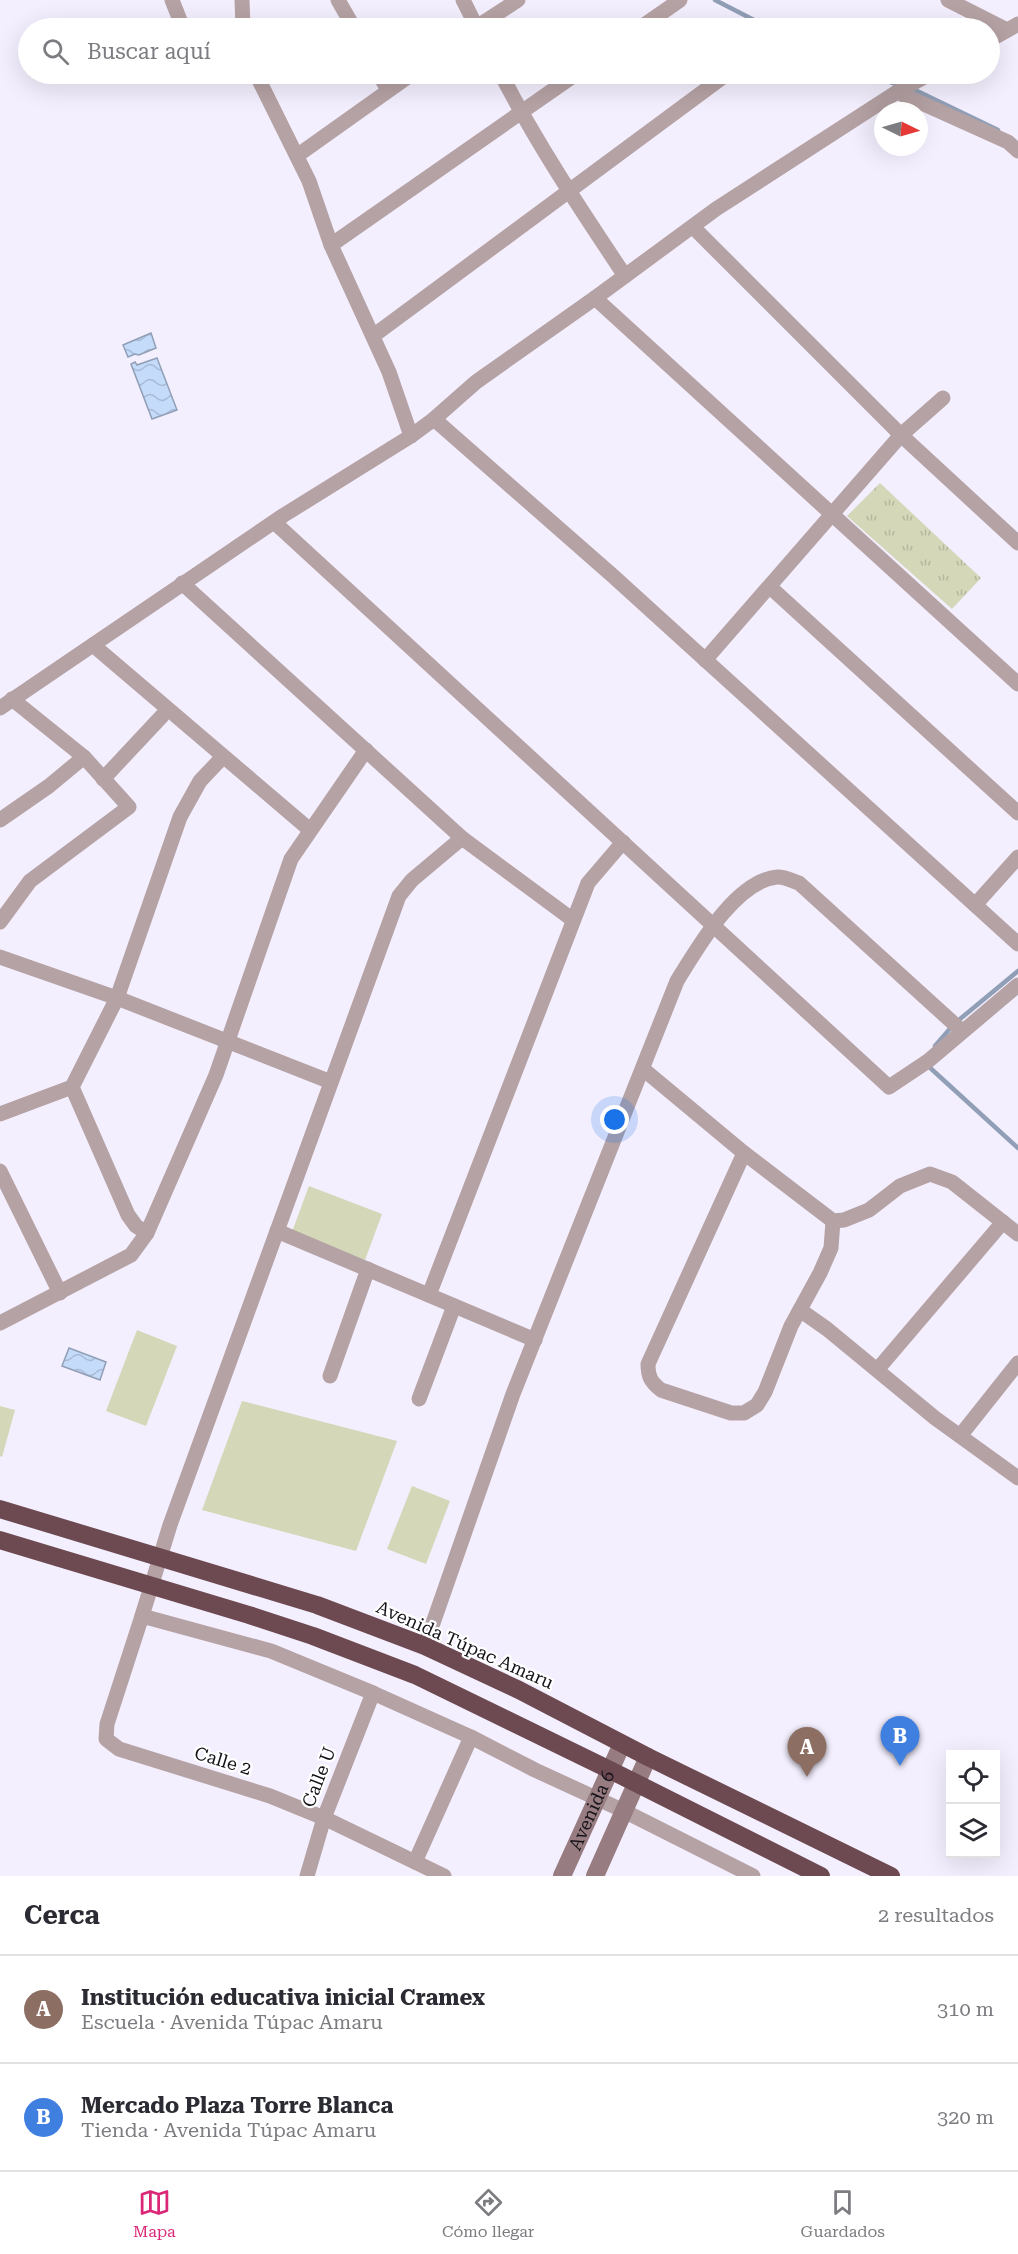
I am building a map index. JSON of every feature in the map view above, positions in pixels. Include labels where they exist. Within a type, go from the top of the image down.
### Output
[{"type":"highway","name":"Avenida Túpac Amaru","points":[[0,1509],[317,1605],[425,1646],[519,1690],[622,1744],[891,1876]]},
{"type":"highway","points":[[0,1540],[313,1636],[415,1676],[610,1770],[820,1876]]},
{"type":"street","points":[[172,0],[179,18]]},
{"type":"street","points":[[242,0],[243,18]]},
{"type":"street","points":[[338,0],[348,18]]},
{"type":"street","points":[[463,0],[472,18]]},
{"type":"street","points":[[492,18],[518,0]]},
{"type":"street","points":[[654,18],[680,0]]},
{"type":"street","points":[[948,0],[991,18]]},
{"type":"street","points":[[261,84],[298,155],[332,245],[389,372],[411,436]]},
{"type":"street","points":[[385,84],[388,90]]},
{"type":"street","points":[[298,155],[397,84]]},
{"type":"street","points":[[506,84],[569,191],[625,276]]},
{"type":"street","points":[[332,245],[562,84]]},
{"type":"street","points":[[373,336],[714,84]]},
{"type":"street","points":[[0,922],[30,881],[129,807],[84,757],[6,703],[274,522],[411,436],[476,382],[716,209],[912,84]]},
{"type":"street","points":[[897,92],[1008,142],[1018,151]]},
{"type":"street","points":[[693,227],[901,435],[1018,543]]},
{"type":"street","points":[[595,298],[1018,684]]},
{"type":"street","points":[[705,660],[901,435],[943,399]]},
{"type":"street","points":[[434,419],[705,660],[1018,944]]},
{"type":"street","points":[[274,522],[889,1088],[928,1061],[1018,985]]},
{"type":"street","points":[[182,583],[462,838],[573,920]]},
{"type":"street","points":[[770,586],[1018,813]]},
{"type":"street","points":[[93,645],[310,831]]},
{"type":"street","points":[[104,779],[162,716]]},
{"type":"street","points":[[0,1323],[131,1256],[147,1233],[216,1075],[291,859],[366,750]]},
{"type":"street","points":[[0,820],[84,757]]},
{"type":"street","points":[[0,1114],[72,1088],[117,998],[180,817],[200,782],[218,762]]},
{"type":"street","points":[[462,838],[412,880],[399,896],[159,1557],[142,1616],[270,1651],[373,1693],[471,1737],[753,1876]]},
{"type":"street","points":[[429,1295],[588,883],[622,842]]},
{"type":"street","points":[[975,904],[1018,857]]},
{"type":"street","points":[[425,1646],[513,1394],[677,981],[712,926],[760,881],[779,877],[799,883],[962,1030]]},
{"type":"street","points":[[0,957],[117,998],[332,1082]]},
{"type":"street","points":[[643,1069],[744,1153],[833,1221],[844,1220],[869,1210],[900,1186],[930,1174],[952,1182],[1018,1234]]},
{"type":"street","points":[[72,1088],[128,1215],[136,1227],[147,1233]]},
{"type":"street","points":[[744,1153],[648,1364],[648,1375],[652,1384],[661,1390],[731,1413],[744,1413],[757,1405],[765,1392],[791,1326],[820,1274],[831,1248],[833,1221]]},
{"type":"street","points":[[0,1171],[60,1293]]},
{"type":"street","points":[[878,1370],[1003,1222]]},
{"type":"street","points":[[277,1231],[535,1340]]},
{"type":"street","points":[[330,1376],[368,1269]]},
{"type":"street","points":[[419,1398],[454,1306]]},
{"type":"street","points":[[800,1310],[960,1436],[1018,1478]]},
{"type":"street","points":[[960,1436],[1018,1363]]},
{"type":"street","name":"Calle 2","points":[[142,1616],[107,1724],[106,1739],[119,1749],[270,1796],[324,1818],[422,1868],[444,1876]]},
{"type":"street","name":"Calle U","points":[[307,1876],[324,1818],[373,1693]]},
{"type":"street","points":[[422,1868],[471,1737]]},
{"type":"street","name":"Avenida 6","points":[[562,1876],[622,1744]]},
{"type":"street","name":"Avenida 6","points":[[595,1876],[648,1757]]},
{"type":"green space","points":[[880,483],[981,578],[952,609],[847,516]]},
{"type":"green space","points":[[309,1186],[382,1214],[365,1260],[292,1232]]},
{"type":"green space","points":[[137,1330],[177,1346],[146,1426],[106,1411]]},
{"type":"green space","points":[[242,1401],[397,1441],[356,1551],[202,1510]]},
{"type":"green space","points":[[0,1406],[15,1410],[2,1457],[0,1456]]},
{"type":"green space","points":[[412,1486],[450,1501],[426,1564],[387,1549]]},
{"type":"water","points":[[151,333],[156,348],[128,357],[123,345]]},
{"type":"water","points":[[157,358],[177,410],[152,419],[131,364],[135,362],[137,365]]},
{"type":"water","points":[[69,1348],[106,1362],[100,1380],[62,1366]]},
{"type":"waterway","points":[[715,0],[750,18]]},
{"type":"waterway","points":[[911,88],[998,130]]},
{"type":"waterway","points":[[935,1046],[954,1024],[1018,971]]},
{"type":"waterway","points":[[927,1065],[1018,1148]]},
{"type":"place","name":"Mercado Plaza Torre Blanca","points":[[900,1766]]},
{"type":"place","name":"Institución educativa inicial Cramex","points":[[807,1777]]}]
